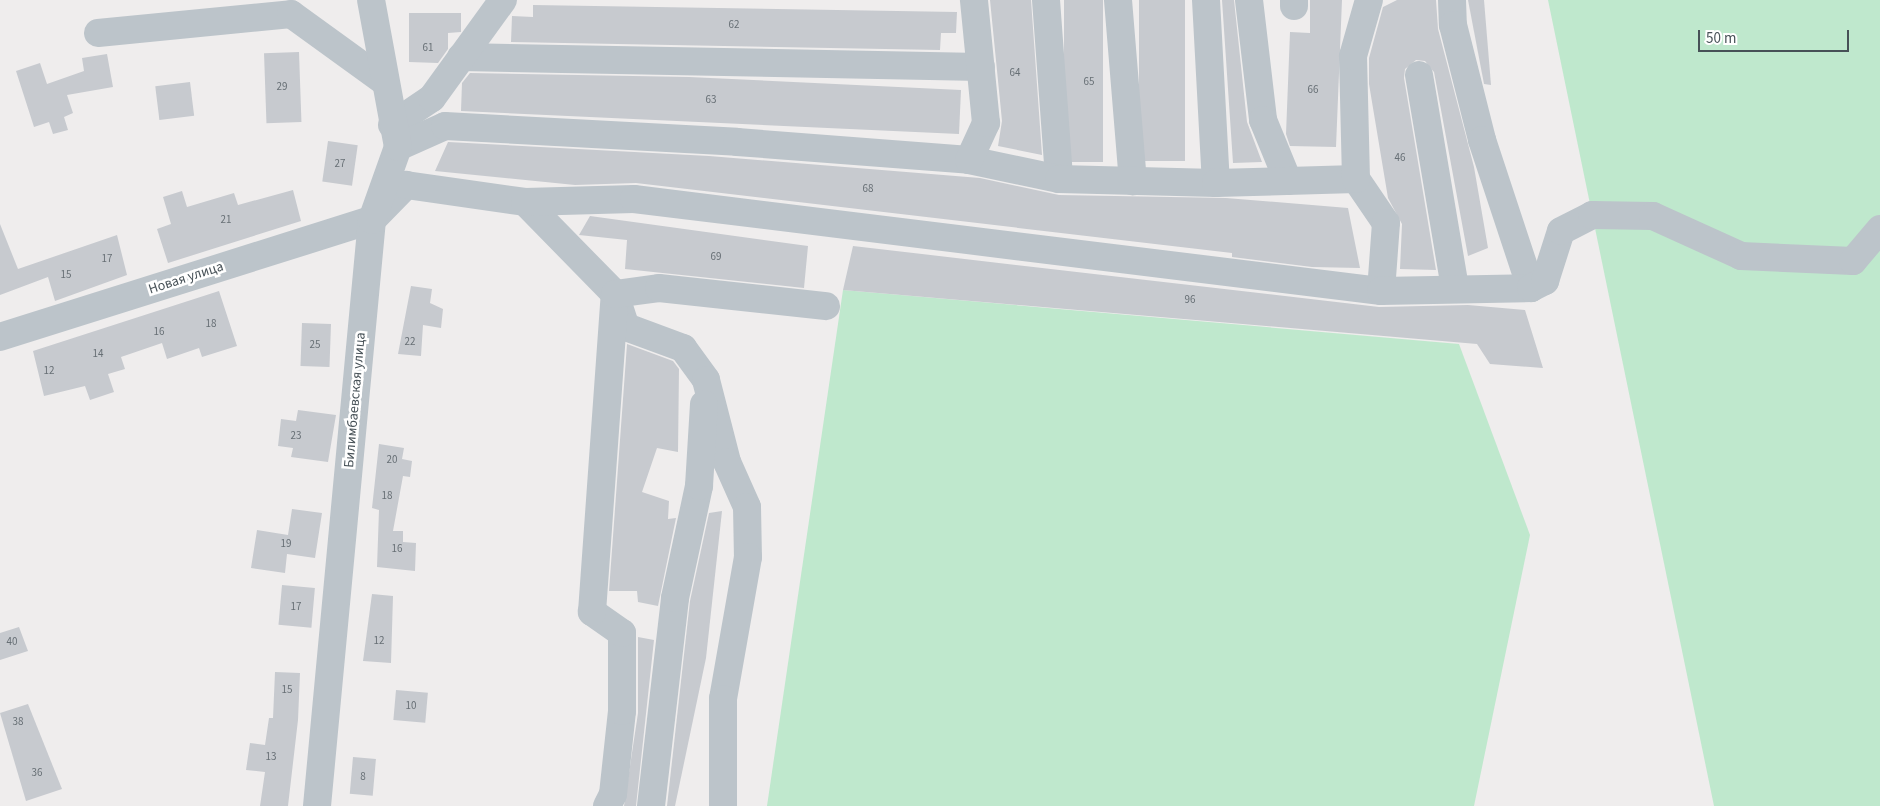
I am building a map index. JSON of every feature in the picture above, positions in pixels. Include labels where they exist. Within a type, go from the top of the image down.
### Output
[{"type":"street","name":"Билимбаевская улица","points":[[317,806],[372,220],[395,136],[371,0]]},
{"type":"street","points":[[395,136],[432,98],[503,0]]},
{"type":"street","points":[[969,160],[986,123],[974,0]]},
{"type":"street","points":[[1046,0],[1059,179]]},
{"type":"street","points":[[1118,0],[1133,181]]},
{"type":"street","points":[[1206,0],[1216,183]]},
{"type":"street","points":[[1249,0],[1262,120],[1288,181]]},
{"type":"street","points":[[1369,0],[1353,56],[1356,179],[1386,223],[1381,291]]},
{"type":"street","points":[[1452,0],[1453,25],[1482,140],[1531,288]]},
{"type":"street","points":[[98,33],[292,14],[385,82]]},
{"type":"street","points":[[461,57],[981,67]]},
{"type":"street","points":[[1419,75],[1455,287]]},
{"type":"street","points":[[395,136],[445,126],[738,142],[969,160],[1059,179],[1216,183],[1356,179]]},
{"type":"street","points":[[372,220],[406,184],[526,202],[634,199],[1381,291],[1455,287],[1494,292],[1531,288],[1545,281],[1561,231],[1592,215],[1653,216],[1741,256],[1853,261],[1880,229]]},
{"type":"street","points":[[526,202],[615,294],[626,327],[683,348],[706,380],[727,462],[747,507],[748,557],[723,699],[723,806]]},
{"type":"street","name":"Новая улица","points":[[0,337],[372,220]]},
{"type":"street","points":[[615,294],[658,288],[826,306]]},
{"type":"street","points":[[607,806],[613,794],[622,711],[622,633],[592,612],[615,294]]},
{"type":"street","points":[[651,806],[674,598],[699,486],[706,380]]},
{"type":"green space","points":[[1548,0],[1880,0],[1880,806],[1714,806]]},
{"type":"green space","points":[[843,290],[1459,344],[1530,535],[1474,806],[767,806]]},
{"type":"building","points":[[990,0],[1031,0],[1042,155],[998,146],[1002,121]]},
{"type":"building","points":[[1064,0],[1103,0],[1103,162],[1064,162]]},
{"type":"building","points":[[1139,0],[1185,0],[1185,161],[1139,161]]},
{"type":"building","points":[[1222,0],[1234,0],[1247,122],[1262,162],[1233,163]]},
{"type":"building","points":[[1310,0],[1342,0],[1336,147],[1290,146],[1286,134],[1290,32],[1310,33]]},
{"type":"building","points":[[1397,0],[1436,0],[1438,29],[1474,167],[1488,248],[1468,256],[1434,72],[1425,61],[1416,60],[1405,69],[1404,78],[1436,270],[1400,269],[1402,224],[1388,198],[1369,84],[1369,58],[1383,7]]},
{"type":"building","points":[[1468,0],[1484,0],[1491,85],[1484,84]]},
{"type":"building","points":[[533,5],[957,12],[956,33],[941,33],[940,50],[511,42],[512,16],[533,17]]},
{"type":"building","points":[[409,13],[461,13],[461,32],[448,33],[448,49],[438,63],[409,62]]},
{"type":"building","points":[[299,52],[301,122],[266,123],[264,53]]},
{"type":"building","points":[[107,54],[113,87],[67,95],[73,113],[64,117],[68,130],[53,134],[49,122],[34,127],[16,71],[40,63],[47,84],[84,71],[82,58]]},
{"type":"building","points":[[470,73],[689,77],[961,90],[959,134],[461,111],[462,83]]},
{"type":"building","points":[[190,82],[194,116],[159,120],[155,86]]},
{"type":"building","points":[[328,141],[358,145],[352,186],[322,182]]},
{"type":"building","points":[[448,142],[709,156],[980,178],[1059,195],[1226,198],[1348,208],[1360,268],[1312,267],[1232,257],[1232,253],[636,183],[575,185],[435,171]]},
{"type":"building","points":[[293,190],[301,221],[168,263],[157,229],[171,224],[163,197],[182,191],[187,207],[234,193],[238,205]]},
{"type":"building","points":[[590,216],[808,246],[804,288],[625,269],[627,240],[579,235]]},
{"type":"building","points":[[0,224],[18,269],[117,235],[127,275],[55,301],[48,277],[0,295]]},
{"type":"building","points":[[853,246],[1379,307],[1468,305],[1525,310],[1543,368],[1490,364],[1477,344],[843,290]]},
{"type":"building","points":[[411,286],[432,289],[430,303],[443,309],[441,328],[423,325],[421,356],[398,354]]},
{"type":"building","points":[[219,291],[237,346],[202,357],[199,348],[167,359],[162,343],[121,357],[125,369],[108,374],[114,392],[90,400],[85,386],[44,396],[33,351]]},
{"type":"building","points":[[302,323],[331,324],[329,367],[300,366]]},
{"type":"building","points":[[627,344],[673,361],[679,369],[678,452],[657,448],[642,492],[669,501],[668,519],[676,518],[658,606],[638,602],[637,591],[609,591]]},
{"type":"building","points":[[298,410],[336,415],[328,462],[291,457],[293,448],[278,446],[281,419],[296,421]]},
{"type":"building","points":[[379,444],[404,448],[402,459],[412,461],[410,477],[403,476],[393,531],[403,531],[403,542],[416,543],[415,571],[377,567],[379,510],[372,508]]},
{"type":"building","points":[[292,509],[322,513],[315,558],[287,554],[285,573],[251,568],[257,530],[288,535]]},
{"type":"building","points":[[722,511],[706,658],[675,806],[667,806],[690,601],[709,513]]},
{"type":"building","points":[[282,585],[315,588],[311,628],[279,625]]},
{"type":"building","points":[[372,594],[393,596],[391,663],[363,661]]},
{"type":"building","points":[[19,627],[28,651],[0,660],[0,633]]},
{"type":"building","points":[[638,637],[654,640],[636,806],[624,806],[638,713]]},
{"type":"building","points":[[275,672],[300,673],[298,720],[288,806],[260,806],[265,772],[246,770],[250,743],[265,745],[269,718],[273,718]]},
{"type":"building","points":[[396,690],[428,693],[425,723],[393,720]]},
{"type":"building","points":[[28,704],[62,789],[26,801],[0,713]]},
{"type":"building","points":[[353,757],[376,759],[373,796],[350,794]]}]
